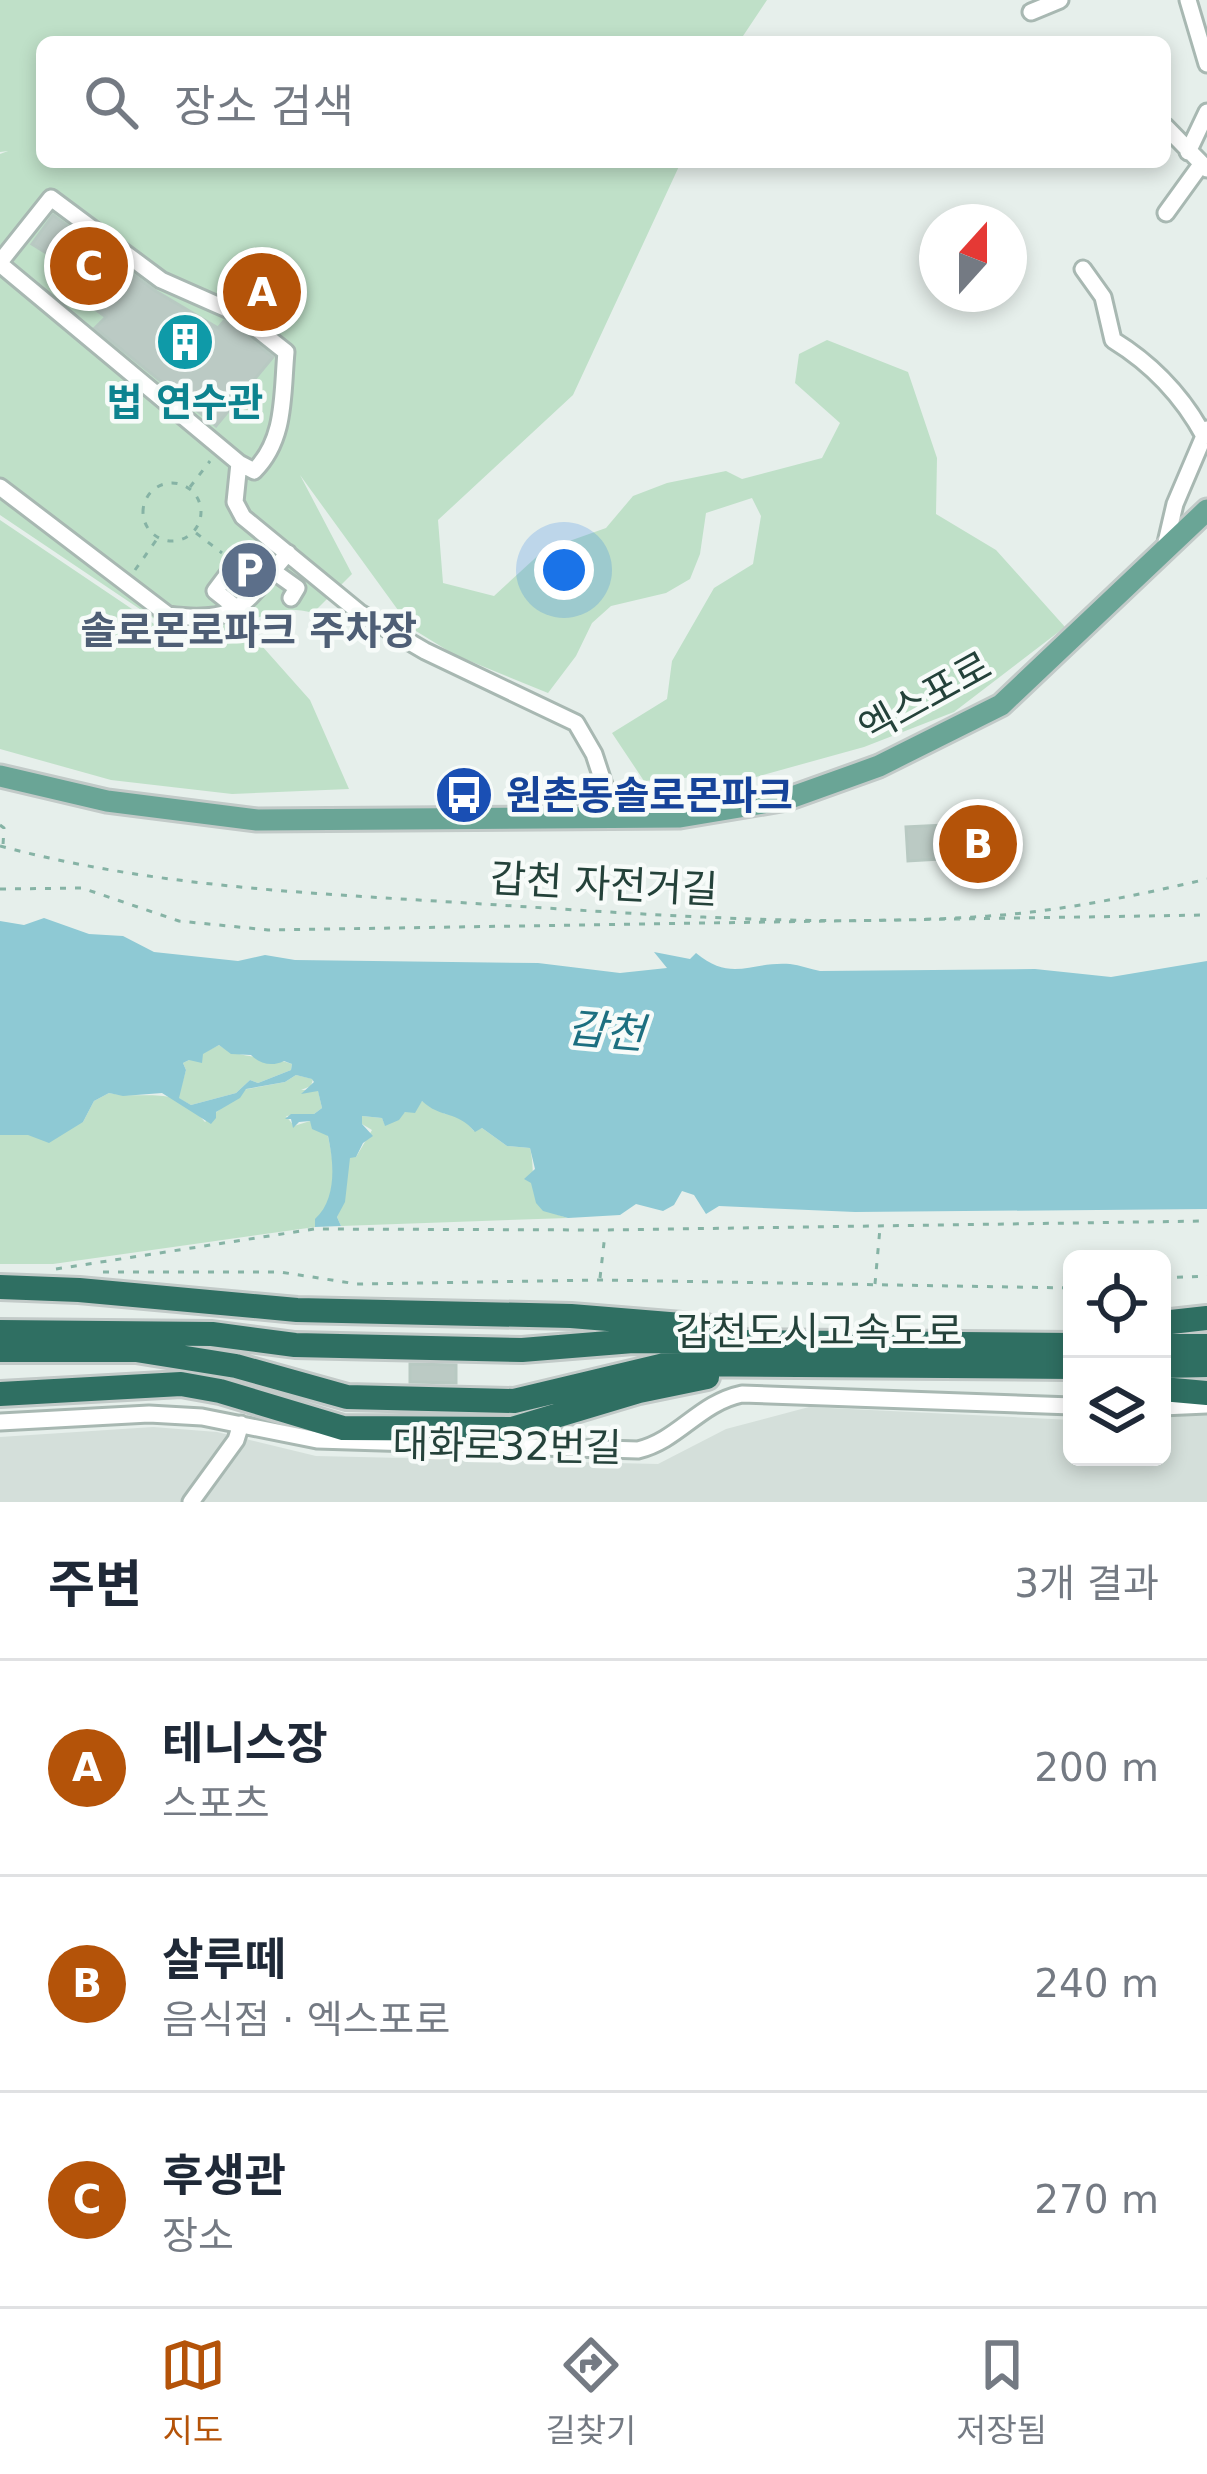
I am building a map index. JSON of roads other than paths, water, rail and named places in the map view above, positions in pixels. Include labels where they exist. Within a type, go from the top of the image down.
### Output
[{"type":"highway","points":[[0,1287],[297,1310],[572,1316],[900,1342]]},
{"type":"highway","points":[[1171,1321],[1207,1318]]},
{"type":"highway","name":"갑천도시고속도로","points":[[0,1332],[212,1334],[295,1345],[522,1350],[633,1341],[900,1342],[1063,1365]]},
{"type":"highway","name":"갑천도시고속도로","points":[[0,1350],[136,1350],[236,1366],[347,1397],[514,1401],[669,1364],[793,1366],[1025,1356],[1063,1344]]},
{"type":"highway","points":[[1171,1346],[1207,1346]]},
{"type":"highway","points":[[1025,1356],[1063,1374]]},
{"type":"highway","points":[[1171,1366],[1207,1365]]},
{"type":"highway","points":[[0,1394],[181,1384],[343,1428],[512,1429],[680,1381],[793,1366]]},
{"type":"highway","points":[[1171,1390],[1207,1393]]},
{"type":"main road","name":"엑스포로","points":[[0,776],[107,801],[257,820],[680,818],[787,799],[879,766],[1001,705],[1207,510]]},
{"type":"street","points":[[1031,12],[1060,0]]},
{"type":"street","points":[[1188,0],[1207,64]]},
{"type":"street","points":[[1166,213],[1198,162],[1207,112]]},
{"type":"street","points":[[1171,133],[1198,162]]},
{"type":"street","points":[[51,198],[161,280],[238,314],[286,352],[282,420],[270,455],[254,471],[239,463],[0,263],[51,198]]},
{"type":"street","points":[[1083,269],[1103,297],[1113,340],[1146,360],[1205,433],[1174,504],[1164,550]]},
{"type":"street","points":[[239,463],[236,502],[243,518],[360,614],[425,651],[576,723],[594,754],[615,818]]},
{"type":"street","points":[[0,487],[168,615],[201,619],[239,610],[288,553]]},
{"type":"street","points":[[239,610],[215,591],[245,551],[297,588],[291,598]]},
{"type":"street","name":"대화로32번길","points":[[0,1422],[149,1414],[202,1417],[344,1442],[638,1450],[662,1444],[698,1412],[742,1394],[1063,1406]]},
{"type":"street","points":[[1171,1407],[1207,1405]]},
{"type":"street","points":[[190,1502],[236,1440],[242,1424]]},
{"type":"water","name":"갑천","points":[[44,918],[89,934],[123,936],[154,952],[238,961],[265,955],[295,960],[538,963],[620,973],[667,968],[654,952],[690,959],[696,953],[731,969],[776,964],[820,971],[1035,969],[1111,977],[1207,961],[1207,1209],[855,1212],[719,1206],[706,1214],[694,1195],[682,1191],[674,1205],[663,1211],[636,1204],[620,1215],[568,1218],[543,1211],[536,1203],[531,1183],[524,1179],[535,1169],[530,1148],[507,1146],[482,1128],[475,1132],[462,1120],[422,1101],[415,1113],[405,1112],[385,1126],[382,1118],[362,1116],[362,1124],[373,1136],[350,1158],[345,1202],[337,1217],[341,1226],[315,1227],[332,1180],[328,1136],[312,1129],[310,1121],[293,1128],[291,1119],[285,1119],[322,1108],[318,1091],[301,1094],[312,1079],[296,1075],[285,1082],[246,1089],[216,1112],[211,1124],[162,1093],[109,1093],[94,1101],[83,1122],[49,1143],[28,1135],[0,1135],[0,921],[24,925]],"holes":[[[219,1045],[231,1054],[251,1055],[266,1064],[284,1061],[292,1064],[291,1070],[258,1083],[250,1080],[236,1093],[191,1105],[179,1098],[186,1070],[183,1063],[202,1063],[203,1054]]]},
{"type":"place","name":"후생관","points":[[89,266]]},
{"type":"place","name":"테니스장","points":[[262,292]]},
{"type":"place","name":"법 연수관","points":[[185,342]]},
{"type":"place","name":"솔로몬로파크 주차장","points":[[249,570]]},
{"type":"place","name":"원촌동솔로몬파크","points":[[464,795]]},
{"type":"place","name":"살루떼","points":[[978,844]]}]
